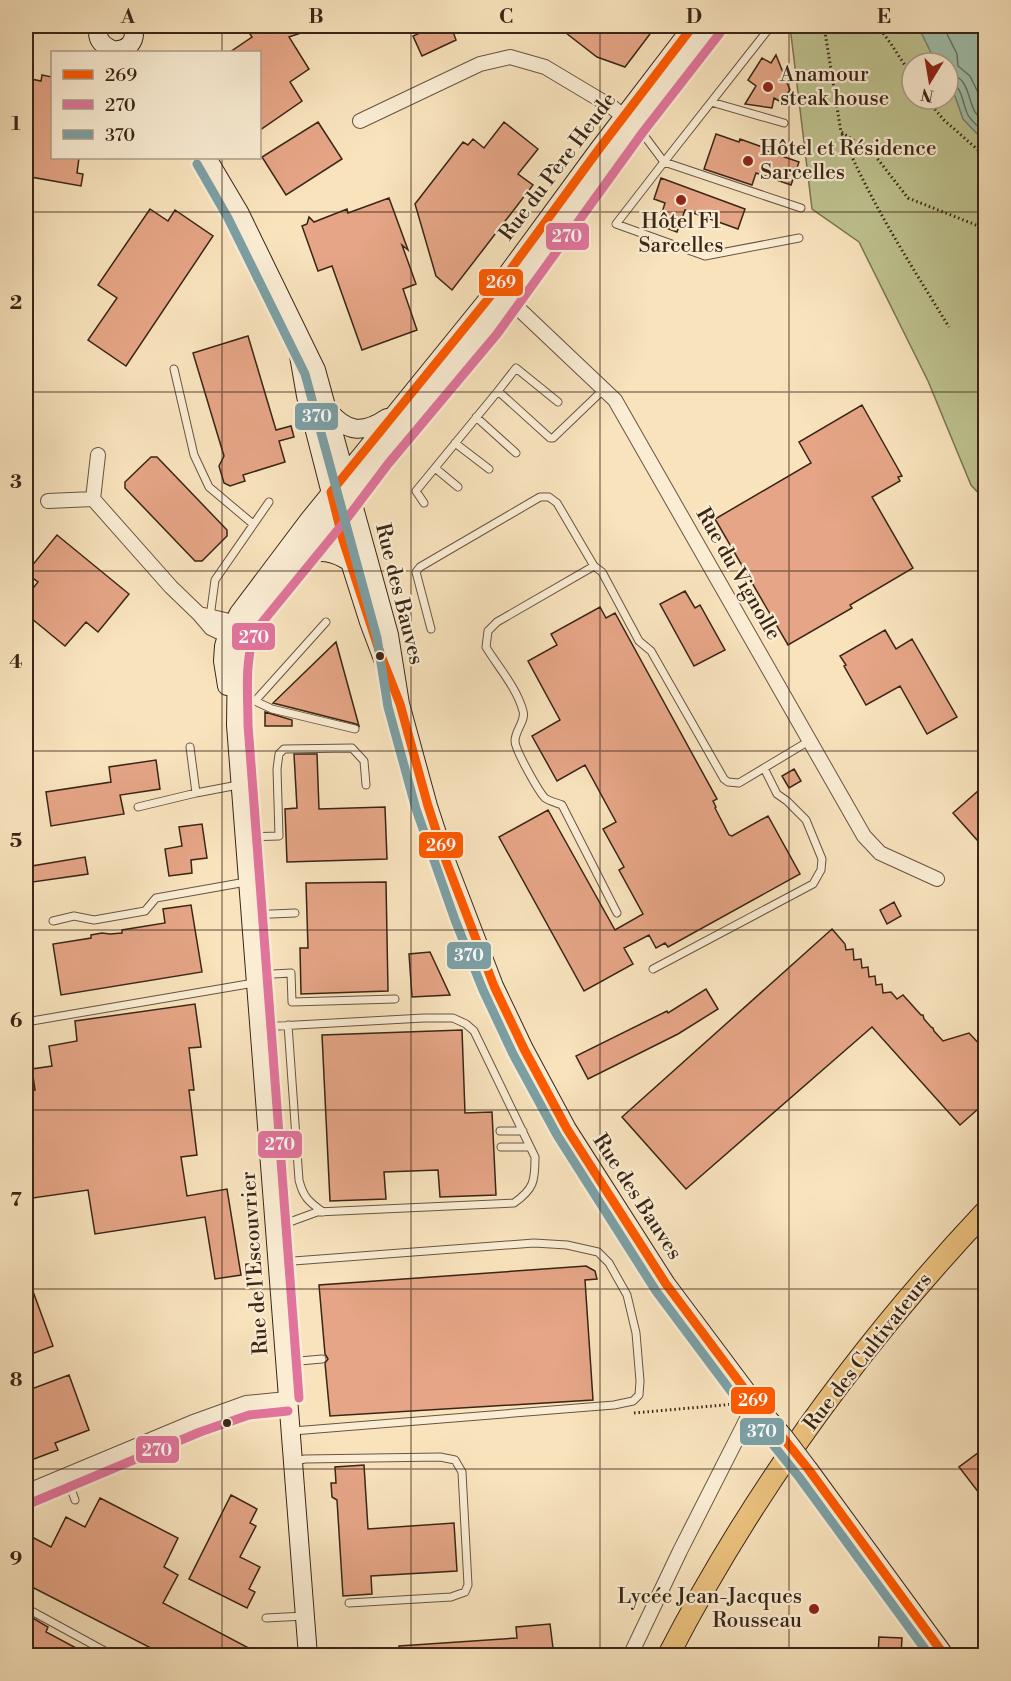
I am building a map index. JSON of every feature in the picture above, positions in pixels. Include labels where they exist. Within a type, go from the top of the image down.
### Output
[{"type":"main road","name":"Rue des Cultivateurs","points":[[668,1656],[714,1572],[829,1396],[912,1293],[986,1210]]},
{"type":"main road","name":"Rue des Cultivateurs","points":[[684,1656],[715,1597],[771,1505],[841,1402],[913,1312],[986,1231]]},
{"type":"street","name":"Rue du Père Heude","points":[[633,125],[693,26]]},
{"type":"street","name":"Rue du Père Heude","points":[[345,478],[397,412],[502,293],[711,26]]},
{"type":"street","points":[[97,28],[100,41],[114,51],[125,49],[135,35]]},
{"type":"street","points":[[360,121],[480,64],[510,57],[545,66],[612,107],[633,125]]},
{"type":"street","points":[[208,159],[239,212],[292,323]]},
{"type":"street","name":"Rue du Père Heude","points":[[345,478],[379,457],[488,326],[502,293]]},
{"type":"street","name":"Rue du Vignolle","points":[[502,293],[615,400],[864,837],[880,853],[937,879]]},
{"type":"street","name":"Rue des Bauves","points":[[292,323],[316,370],[392,648],[400,704]]},
{"type":"street","name":"Rue des Bauves","points":[[292,323],[306,396],[350,562],[380,653],[400,704],[428,806],[446,861],[494,986],[524,1049],[567,1129],[666,1284],[755,1403],[810,1470],[945,1656]]},
{"type":"street","points":[[327,409],[339,422],[358,429],[374,427],[397,412]]},
{"type":"street","points":[[98,455],[93,499],[171,587],[206,618],[236,632],[301,556],[333,503],[345,478]]},
{"type":"street","points":[[48,501],[93,499]]},
{"type":"street","name":"Rue de l'Escouvrier","points":[[308,1656],[233,699],[236,632],[257,589],[333,503]]},
{"type":"street","points":[[301,556],[328,551],[350,562]]},
{"type":"street","points":[[26,1492],[196,1421],[246,1403],[287,1399]]},
{"type":"street","points":[[630,1656],[755,1403]]},
{"type":"lane","points":[[771,26],[616,224],[705,256],[799,238]]},
{"type":"lane","points":[[711,102],[784,123]]},
{"type":"lane","points":[[633,125],[664,162],[801,208]]},
{"type":"lane","points":[[424,503],[416,491],[516,368],[558,402]]},
{"type":"lane","points":[[174,369],[194,454],[209,487],[253,524]]},
{"type":"lane","points":[[498,391],[550,438],[553,438],[603,390]]},
{"type":"lane","points":[[476,417],[516,453]]},
{"type":"lane","points":[[455,443],[489,469]]},
{"type":"lane","points":[[435,468],[458,487]]},
{"type":"lane","points":[[431,629],[416,572],[420,567],[540,497],[549,497],[557,502],[594,566],[602,573],[639,640],[651,651],[728,782],[739,783],[809,741]]},
{"type":"lane","points":[[206,618],[215,580],[269,502]]},
{"type":"lane","points":[[594,566],[497,622],[488,631],[486,647],[518,697],[522,708],[524,715],[515,742],[519,756],[545,798],[562,805],[617,913]]},
{"type":"lane","points":[[255,701],[326,622]]},
{"type":"lane","points":[[233,699],[255,701],[272,709],[355,729]]},
{"type":"lane","points":[[190,747],[196,793]]},
{"type":"lane","points":[[245,837],[279,836],[277,769],[279,754],[284,749],[352,748],[364,761],[366,785]]},
{"type":"lane","points":[[653,969],[813,885],[817,880],[822,859],[806,820],[777,794],[764,768]]},
{"type":"lane","points":[[138,807],[241,784]]},
{"type":"lane","points":[[53,921],[74,916],[94,920],[145,911],[156,898],[248,881]]},
{"type":"lane","points":[[251,915],[295,913]]},
{"type":"lane","points":[[26,1023],[291,973],[292,1002],[395,999]]},
{"type":"lane","points":[[260,1027],[424,1018],[453,1018],[466,1024],[474,1031],[535,1157],[535,1179],[526,1195],[514,1203],[317,1212],[287,1223],[275,1223]]},
{"type":"lane","points":[[288,1025],[299,1180],[302,1193],[310,1203],[323,1212]]},
{"type":"lane","points":[[500,1131],[523,1131]]},
{"type":"lane","points":[[501,1147],[530,1147]]},
{"type":"lane","points":[[278,1263],[534,1243],[567,1245],[597,1252],[609,1263],[627,1295],[636,1333],[640,1381],[639,1395],[633,1401],[614,1405],[290,1432]]},
{"type":"lane","points":[[285,1363],[322,1359]]},
{"type":"lane","points":[[292,1461],[440,1457],[455,1460],[462,1472],[468,1585],[465,1592],[451,1597],[349,1603]]},
{"type":"lane","points":[[66,1475],[75,1500]]},
{"type":"lane","points":[[26,1608],[112,1655]]},
{"type":"lane","points":[[266,1618],[305,1616]]},
{"type":"path","points":[[824,26],[841,132],[854,163],[949,327]]},
{"type":"path","points":[[878,26],[900,58]]},
{"type":"path","points":[[937,111],[986,157]]},
{"type":"path","points":[[841,132],[873,153],[908,198],[986,229]]},
{"type":"shaded area","points":[[790,26],[985,26],[985,500],[971,485],[928,381],[859,242],[812,209]]},
{"type":"water","points":[[918,26],[985,26],[985,142],[963,119],[960,110],[960,51],[930,51]]},
{"type":"building","points":[[245,26],[316,26],[316,28],[289,37],[309,69],[290,82],[302,101],[261,129],[261,51],[231,51],[252,37]]},
{"type":"building","points":[[435,26],[451,26],[456,40],[422,56],[413,36]]},
{"type":"building","points":[[557,26],[656,26],[625,67],[597,57]]},
{"type":"building","points":[[776,55],[790,90],[781,102],[774,98],[772,108],[745,104],[756,86],[748,80],[762,58],[771,63]]},
{"type":"building","points":[[42,75],[51,77],[51,159],[79,159],[77,173],[83,174],[81,186],[31,177],[31,172],[26,171],[26,117],[30,118],[33,95],[28,94],[31,79],[41,81]]},
{"type":"building","points":[[318,122],[342,159],[286,195],[262,157]]},
{"type":"building","points":[[504,122],[538,149],[518,174],[533,185],[452,290],[436,276],[415,204],[463,142],[468,145],[473,139],[484,148]]},
{"type":"building","points":[[716,134],[739,142],[740,139],[799,162],[791,185],[756,173],[752,185],[704,169]]},
{"type":"building","points":[[661,178],[745,209],[738,229],[685,210],[677,232],[658,225],[665,203],[654,199]]},
{"type":"building","points":[[389,198],[408,250],[402,245],[416,284],[403,289],[417,330],[362,350],[332,266],[318,271],[302,226],[307,224],[309,217],[314,222],[347,209],[348,213]]},
{"type":"building","points":[[150,209],[168,221],[175,210],[213,236],[126,366],[88,340],[117,298],[98,285]]},
{"type":"building","points":[[248,336],[276,430],[291,426],[294,437],[279,441],[285,462],[243,475],[245,481],[230,486],[224,483],[219,466],[224,456],[193,353]]},
{"type":"building","points":[[862,405],[902,476],[898,477],[900,481],[872,497],[913,568],[850,605],[852,608],[788,645],[715,519],[811,463],[799,442]]},
{"type":"building","points":[[151,457],[157,457],[227,530],[227,536],[202,561],[195,561],[125,488],[125,482]]},
{"type":"building","points":[[57,535],[129,594],[98,632],[86,622],[65,646],[26,614],[26,597],[38,582],[26,573]]},
{"type":"building","points":[[685,591],[695,608],[700,605],[725,650],[694,666],[660,604]]},
{"type":"building","points":[[600,607],[606,618],[615,613],[717,799],[713,801],[715,808],[729,835],[732,836],[768,816],[800,874],[668,947],[665,943],[656,948],[649,935],[624,948],[633,964],[584,991],[499,837],[548,810],[615,930],[643,914],[619,870],[624,867],[603,829],[616,822],[585,765],[557,781],[532,736],[560,720],[528,661],[557,645],[551,634]]},
{"type":"building","points":[[885,630],[896,649],[912,639],[957,717],[927,734],[900,686],[866,705],[840,656]]},
{"type":"building","points":[[336,642],[359,726],[273,703]]},
{"type":"building","points":[[265,712],[292,720],[292,726],[265,726]]},
{"type":"building","points":[[294,754],[317,754],[319,809],[385,807],[387,859],[287,862],[285,809],[297,808]]},
{"type":"building","points":[[156,760],[160,789],[120,795],[124,814],[51,826],[46,792],[111,782],[109,767]]},
{"type":"building","points":[[794,769],[801,781],[789,788],[782,776]]},
{"type":"building","points":[[986,784],[986,850],[953,813]]},
{"type":"building","points":[[202,824],[207,858],[191,860],[192,873],[169,876],[165,849],[182,846],[179,827]]},
{"type":"building","points":[[85,857],[88,874],[26,883],[26,867]]},
{"type":"building","points":[[386,882],[388,991],[301,994],[300,948],[308,948],[306,883]]},
{"type":"building","points":[[894,902],[901,916],[887,924],[880,910]]},
{"type":"building","points":[[191,905],[202,972],[61,995],[53,944],[91,938],[91,935],[102,933],[122,933],[122,930],[165,923],[163,909]]},
{"type":"building","points":[[832,929],[845,944],[846,950],[853,949],[854,960],[861,959],[862,968],[868,967],[869,977],[875,976],[876,985],[882,984],[883,993],[891,992],[897,999],[903,995],[923,1015],[943,1041],[969,1033],[986,1051],[986,1102],[960,1125],[872,1027],[686,1189],[622,1117]]},
{"type":"building","points":[[430,952],[450,995],[412,997],[409,954]]},
{"type":"building","points":[[706,989],[718,1009],[678,1034],[588,1079],[576,1056],[667,1011],[668,1013]]},
{"type":"building","points":[[195,1004],[201,1047],[189,1048],[194,1090],[189,1090],[197,1155],[181,1157],[187,1196],[227,1189],[241,1275],[215,1279],[205,1217],[95,1234],[88,1190],[26,1199],[26,1091],[35,1090],[32,1069],[52,1066],[49,1046],[77,1041],[75,1021]]},
{"type":"building","points":[[462,1030],[465,1113],[492,1112],[496,1195],[440,1197],[438,1170],[384,1172],[386,1199],[330,1201],[322,1035]]},
{"type":"building","points":[[586,1266],[595,1271],[597,1279],[585,1280],[593,1400],[330,1416],[325,1363],[328,1359],[325,1354],[319,1285]]},
{"type":"building","points":[[26,1275],[53,1346],[26,1356]]},
{"type":"building","points":[[69,1375],[89,1430],[55,1443],[58,1450],[26,1462],[26,1391]]},
{"type":"building","points":[[986,1447],[986,1502],[959,1467]]},
{"type":"building","points":[[364,1465],[368,1529],[454,1523],[457,1571],[371,1576],[372,1594],[343,1596],[337,1500],[332,1497],[331,1483],[336,1483],[335,1467]]},
{"type":"building","points":[[231,1495],[257,1509],[250,1523],[256,1526],[240,1557],[260,1567],[249,1589],[255,1592],[247,1608],[189,1579]]},
{"type":"building","points":[[100,1498],[178,1538],[164,1567],[178,1575],[163,1603],[264,1656],[150,1656],[153,1649],[26,1584],[26,1549],[32,1537],[51,1547],[66,1517],[85,1527]]},
{"type":"building","points":[[26,1614],[48,1627],[46,1632],[91,1656],[26,1656]]},
{"type":"building","points":[[550,1624],[554,1656],[399,1656],[399,1646],[517,1638],[516,1627]]},
{"type":"building","points":[[879,1637],[902,1638],[901,1656],[878,1656]]},
{"type":"transit line","name":"269","points":[[693,26],[497,288],[331,492],[343,540],[380,653],[400,704],[428,806],[446,861],[494,986],[524,1049],[567,1129],[666,1284],[755,1403],[809,1470],[945,1656]]},
{"type":"transit line","name":"270","points":[[299,1398],[248,725],[248,677],[252,641],[256,630],[345,521],[388,464],[497,334],[643,132],[720,33]]},
{"type":"transit line","name":"370","points":[[197,164],[228,218],[305,374],[377,638],[388,707],[416,809],[455,920],[483,990],[513,1054],[557,1135],[656,1291],[745,1410],[799,1477],[930,1656]]},
{"type":"transit line","name":"270","points":[[31,1503],[200,1432],[249,1415],[288,1411]]},
{"type":"place","name":"Anamour steak house","points":[[768,87]]},
{"type":"place","name":"Hôtel et Résidence Sarcelles","points":[[748,161]]},
{"type":"place","name":"Hôtel F1 Sarcelles","points":[[681,200]]},
{"type":"place","name":"Lycée Jean-Jacques Rousseau","points":[[814,1609]]}]
